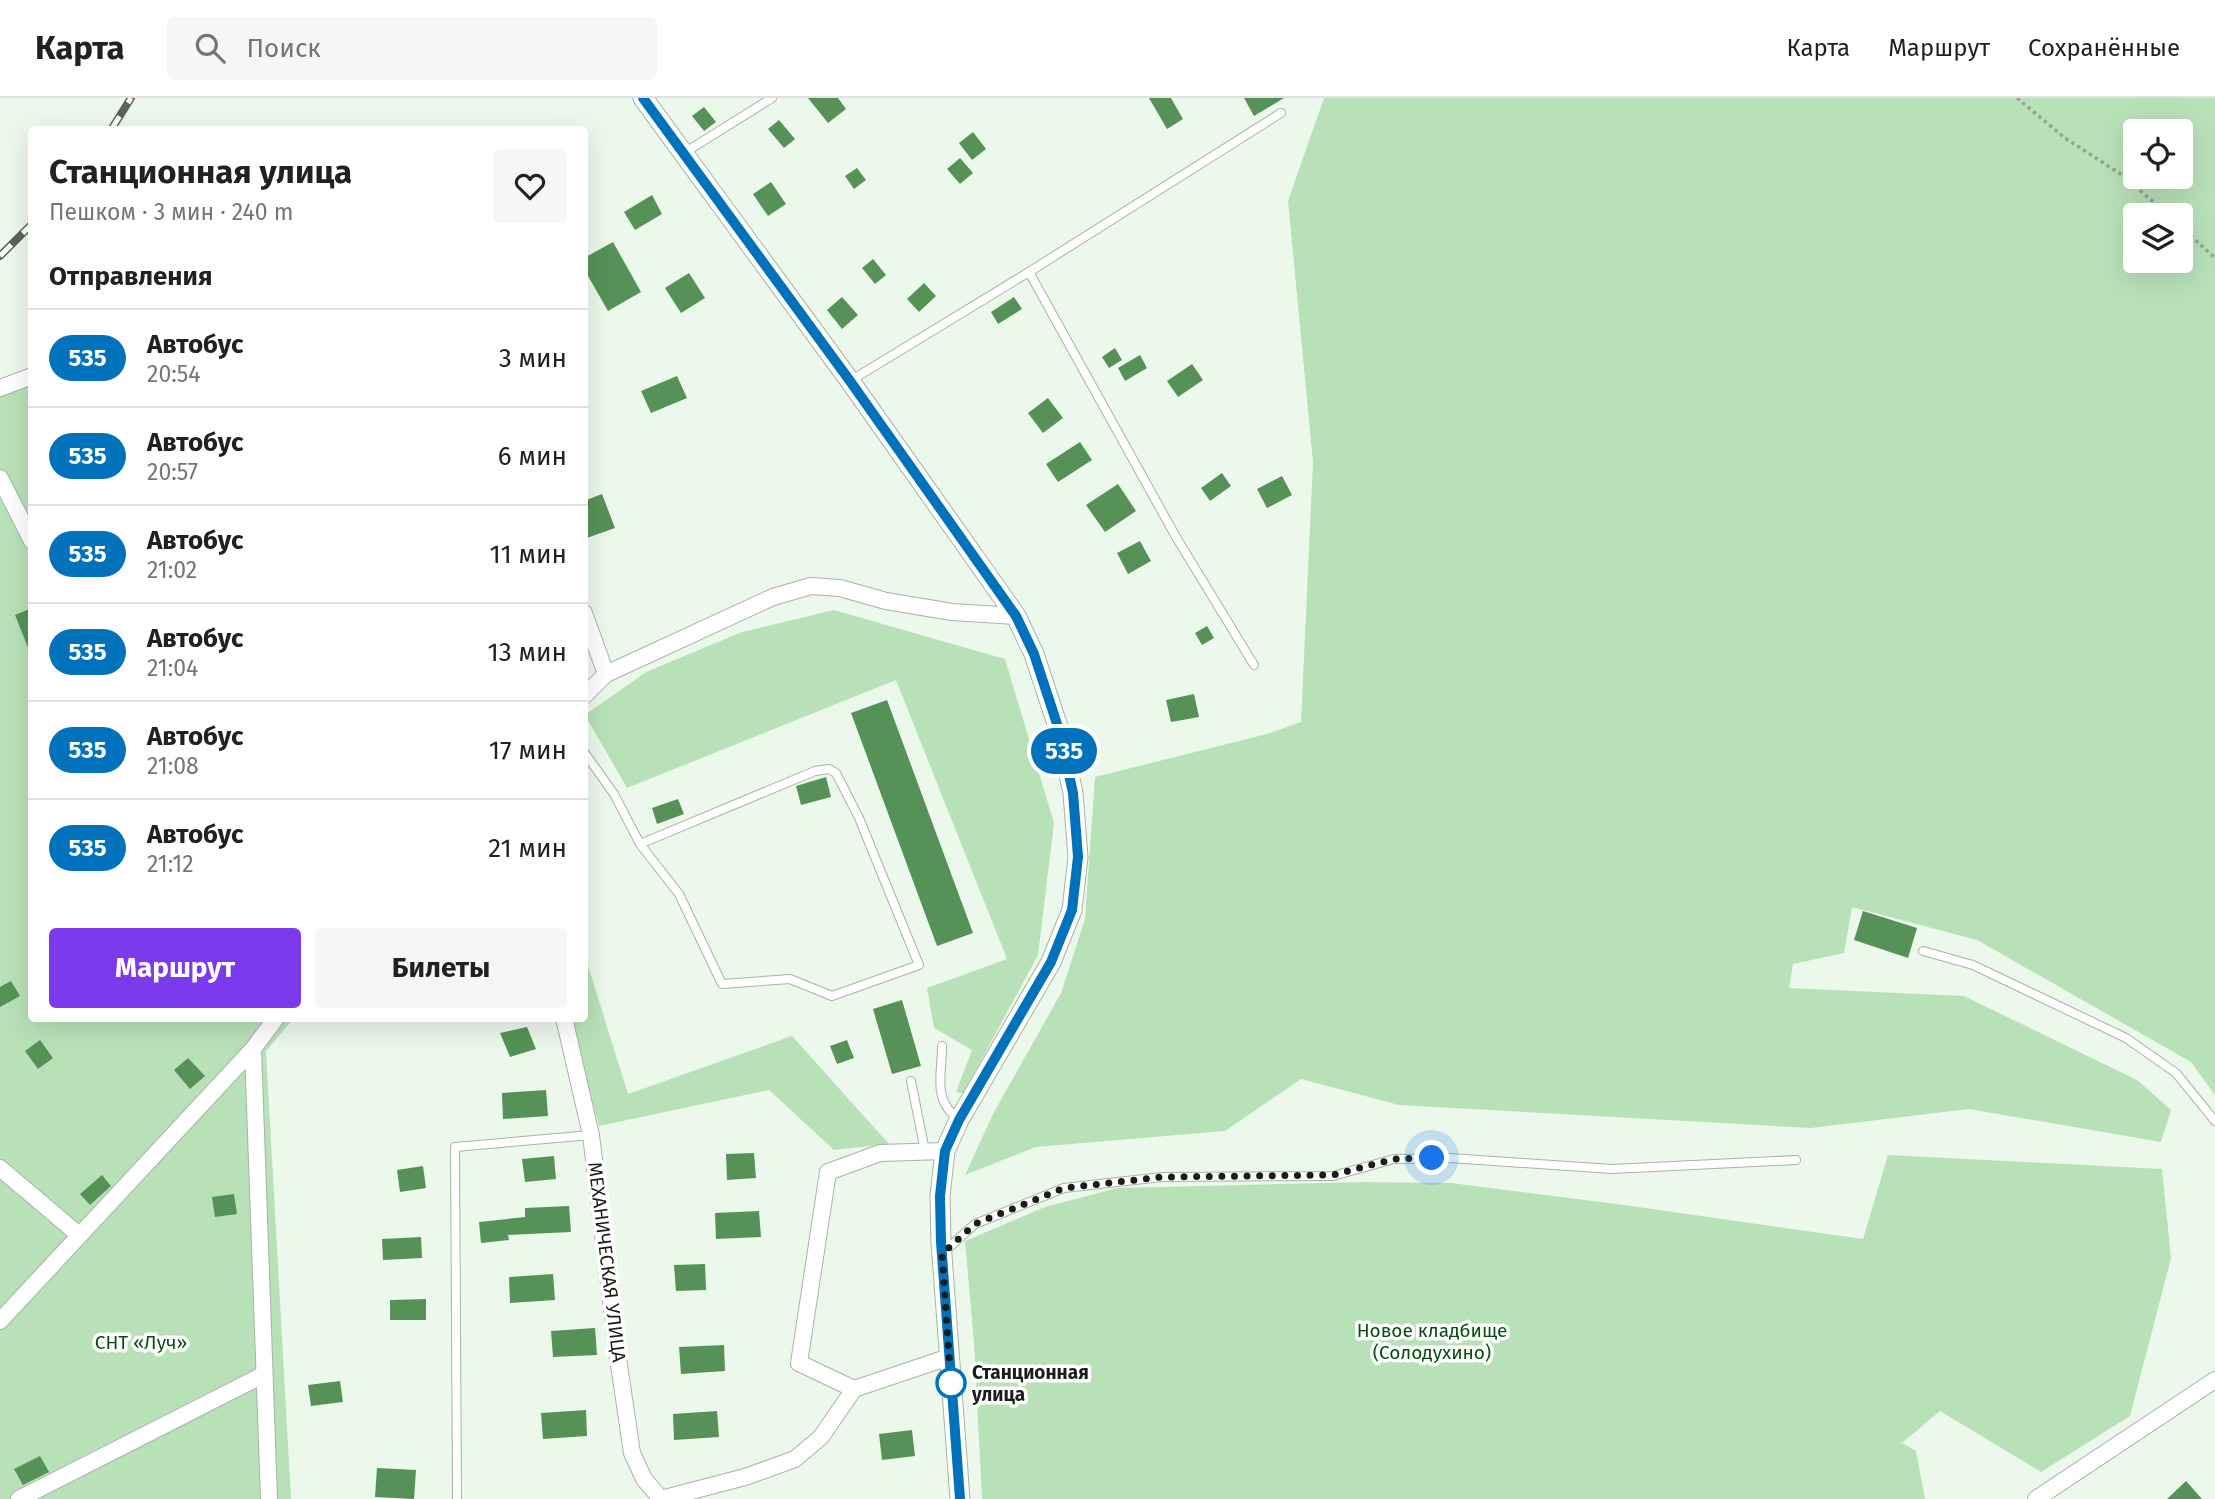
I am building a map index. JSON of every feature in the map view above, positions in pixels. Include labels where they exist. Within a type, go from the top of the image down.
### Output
[{"type":"street","points":[[643,98],[850,381],[1016,616],[1034,654],[1060,733],[1073,793],[1078,857],[1072,910],[1051,962],[959,1120],[945,1151],[940,1196],[942,1254],[960,1499]]},
{"type":"street","points":[[0,388],[28,378]]},
{"type":"street","points":[[0,478],[28,533]]},
{"type":"street","points":[[588,692],[606,674],[773,597],[811,586],[840,588],[886,601],[952,612],[1016,616]]},
{"type":"street","points":[[588,624],[606,674]]},
{"type":"street","points":[[0,1321],[253,1049],[273,1022]]},
{"type":"street","name":"МЕХАНИЧЕСКАЯ УЛИЦА","points":[[565,1022],[591,1135],[632,1453],[645,1479],[661,1499]]},
{"type":"street","points":[[253,1049],[269,1499]]},
{"type":"street","points":[[853,1389],[799,1363],[828,1172],[880,1153],[945,1151]]},
{"type":"street","points":[[0,1168],[79,1235]]},
{"type":"street","points":[[661,1499],[745,1477],[794,1459],[821,1437],[853,1389],[949,1357]]},
{"type":"street","points":[[19,1499],[263,1375]]},
{"type":"street","points":[[2036,1499],[2215,1380]]},
{"type":"lane","points":[[684,153],[772,98]]},
{"type":"lane","points":[[850,381],[1281,113]]},
{"type":"lane","points":[[1029,272],[1176,537],[1254,665]]},
{"type":"lane","points":[[588,758],[614,794],[640,844],[679,894],[722,984],[790,979],[832,996],[919,965],[859,818],[836,773],[829,769],[815,771],[640,844]]},
{"type":"lane","points":[[1923,951],[1973,965],[2126,1038],[2176,1073],[2215,1121]]},
{"type":"lane","points":[[942,1046],[941,1099],[948,1111],[959,1120]]},
{"type":"lane","points":[[911,1081],[925,1151]]},
{"type":"lane","points":[[457,1499],[455,1147],[591,1135]]},
{"type":"lane","points":[[942,1254],[975,1224],[1064,1188],[1076,1186],[1162,1177],[1333,1175],[1394,1159],[1450,1158],[1612,1169],[1796,1160]]},
{"type":"path","points":[[2018,98],[2065,138],[2122,175],[2155,203]]},
{"type":"path","points":[[2193,238],[2215,258]]},
{"type":"green space","points":[[1324,98],[2215,98],[2215,1095],[2191,1062],[1977,940],[1852,907],[1844,953],[1793,964],[1789,988],[1964,996],[2137,1080],[2171,1110],[2161,1142],[1969,1109],[1811,1128],[1399,1105],[1301,1079],[1225,1131],[1036,1147],[965,1175],[993,1114],[1061,993],[1085,919],[1095,777],[1267,734],[1301,722],[1313,462],[1288,201]]},
{"type":"green space","name":"СНТ «Луч»","points":[[28,369],[28,1022],[290,1022],[266,1051],[291,1499],[0,1499],[0,380]]},
{"type":"green space","points":[[834,610],[1005,659],[1054,823],[1038,955],[963,1094],[956,1092],[972,1050],[934,1028],[927,988],[1007,959],[896,680],[627,788],[588,720],[588,713],[646,672],[742,632]]},
{"type":"green space","points":[[588,966],[628,1094],[792,1036],[889,1144],[834,1150],[769,1090],[599,1126],[571,1022],[588,1022]]},
{"type":"green space","name":"Новое кладбище (Солодухино)","points":[[1888,1155],[2162,1169],[2171,1258],[2130,1416],[2041,1472],[1940,1411],[1902,1443],[1916,1451],[1925,1499],[982,1499],[974,1343],[965,1241],[1045,1207],[1117,1188],[1365,1182],[1451,1183],[1863,1239]]},
{"type":"building","points":[[808,98],[838,98],[846,109],[828,123]]},
{"type":"building","points":[[1149,98],[1171,98],[1183,119],[1167,129]]},
{"type":"building","points":[[1244,98],[1284,98],[1254,116]]},
{"type":"building","points":[[704,107],[716,122],[704,131],[692,116]]},
{"type":"building","points":[[779,120],[795,139],[784,148],[768,129]]},
{"type":"building","points":[[973,132],[986,149],[972,160],[959,143]]},
{"type":"building","points":[[960,158],[973,173],[960,184],[947,169]]},
{"type":"building","points":[[857,168],[866,180],[854,189],[845,176]]},
{"type":"building","points":[[771,182],[786,204],[768,216],[753,194]]},
{"type":"building","points":[[652,195],[662,214],[635,230],[624,212]]},
{"type":"building","points":[[613,242],[641,292],[608,311],[588,276],[588,256]]},
{"type":"building","points":[[873,259],[886,275],[875,284],[862,268]]},
{"type":"building","points":[[689,273],[705,298],[681,313],[665,288]]},
{"type":"building","points":[[924,283],[936,296],[919,312],[907,299]]},
{"type":"building","points":[[842,297],[858,315],[842,329],[827,310]]},
{"type":"building","points":[[1014,297],[1022,309],[998,324],[991,312]]},
{"type":"building","points":[[1115,348],[1122,360],[1109,368],[1102,357]]},
{"type":"building","points":[[1140,355],[1147,368],[1125,381],[1118,368]]},
{"type":"building","points":[[1192,364],[1203,380],[1178,397],[1167,381]]},
{"type":"building","points":[[677,376],[687,398],[651,413],[641,391]]},
{"type":"building","points":[[1048,398],[1063,418],[1043,433],[1028,413]]},
{"type":"building","points":[[1080,442],[1092,460],[1058,482],[1046,464]]},
{"type":"building","points":[[1222,473],[1231,486],[1210,501],[1201,488]]},
{"type":"building","points":[[1282,476],[1292,495],[1267,508],[1257,489]]},
{"type":"building","points":[[1118,484],[1136,511],[1105,532],[1086,505]]},
{"type":"building","points":[[602,494],[615,528],[588,538],[588,499]]},
{"type":"building","points":[[1140,541],[1151,561],[1128,574],[1117,553]]},
{"type":"building","points":[[28,610],[28,648],[15,615]]},
{"type":"building","points":[[1207,626],[1214,638],[1202,645],[1195,633]]},
{"type":"building","points":[[1194,694],[1199,717],[1171,722],[1166,700]]},
{"type":"building","points":[[887,700],[973,933],[937,946],[851,713]]},
{"type":"building","points":[[826,777],[831,797],[801,805],[796,786]]},
{"type":"building","points":[[678,799],[684,814],[657,824],[652,808]]},
{"type":"building","points":[[1863,911],[1917,928],[1908,958],[1854,940]]},
{"type":"building","points":[[11,981],[20,996],[0,1007],[0,987]]},
{"type":"building","points":[[902,1000],[921,1066],[892,1074],[873,1009]]},
{"type":"building","points":[[527,1027],[536,1049],[510,1057],[500,1033]]},
{"type":"building","points":[[40,1040],[53,1058],[38,1069],[25,1051]]},
{"type":"building","points":[[847,1040],[854,1058],[837,1064],[830,1046]]},
{"type":"building","points":[[188,1058],[205,1076],[190,1089],[174,1070]]},
{"type":"building","points":[[546,1090],[548,1116],[503,1119],[502,1093]]},
{"type":"building","points":[[754,1153],[756,1178],[727,1180],[726,1154]]},
{"type":"building","points":[[554,1156],[556,1179],[525,1182],[522,1159]]},
{"type":"building","points":[[423,1166],[426,1188],[400,1192],[397,1170]]},
{"type":"building","points":[[102,1175],[111,1186],[90,1205],[80,1194]]},
{"type":"building","points":[[234,1194],[237,1214],[215,1217],[212,1197]]},
{"type":"building","points":[[569,1206],[571,1232],[508,1235],[509,1240],[481,1243],[479,1222],[525,1217],[525,1208]]},
{"type":"building","points":[[759,1211],[761,1237],[716,1239],[715,1213]]},
{"type":"building","points":[[421,1237],[422,1258],[383,1260],[382,1239]]},
{"type":"building","points":[[705,1264],[706,1290],[676,1291],[674,1265]]},
{"type":"building","points":[[553,1274],[555,1300],[510,1303],[509,1277]]},
{"type":"building","points":[[426,1299],[426,1320],[390,1320],[390,1300]]},
{"type":"building","points":[[595,1328],[597,1355],[553,1357],[551,1331]]},
{"type":"building","points":[[724,1345],[725,1371],[681,1374],[679,1347]]},
{"type":"building","points":[[340,1381],[343,1402],[311,1406],[308,1385]]},
{"type":"building","points":[[586,1410],[587,1436],[543,1439],[541,1413]]},
{"type":"building","points":[[717,1411],[719,1437],[674,1440],[673,1414]]},
{"type":"building","points":[[912,1430],[915,1456],[882,1460],[879,1434]]},
{"type":"building","points":[[40,1456],[49,1472],[23,1485],[14,1469]]},
{"type":"building","points":[[377,1468],[416,1470],[414,1499],[375,1497]]},
{"type":"building","points":[[2186,1481],[2202,1499],[2167,1499]]},
{"type":"railway","points":[[114,126],[131,98]]},
{"type":"railway","points":[[0,256],[28,228]]},
{"type":"bus line","name":"535","points":[[643,98],[850,381],[1016,616],[1034,654],[1060,733],[1073,793],[1078,857],[1072,910],[1051,962],[959,1120],[945,1151],[940,1196],[941,1242],[960,1499]]},
{"type":"place","name":"Станционная улица","points":[[951,1383]]},
{"type":"route","points":[[951,1383],[942,1254],[975,1224],[1064,1188],[1162,1177],[1333,1175],[1394,1159],[1432,1158]]}]
